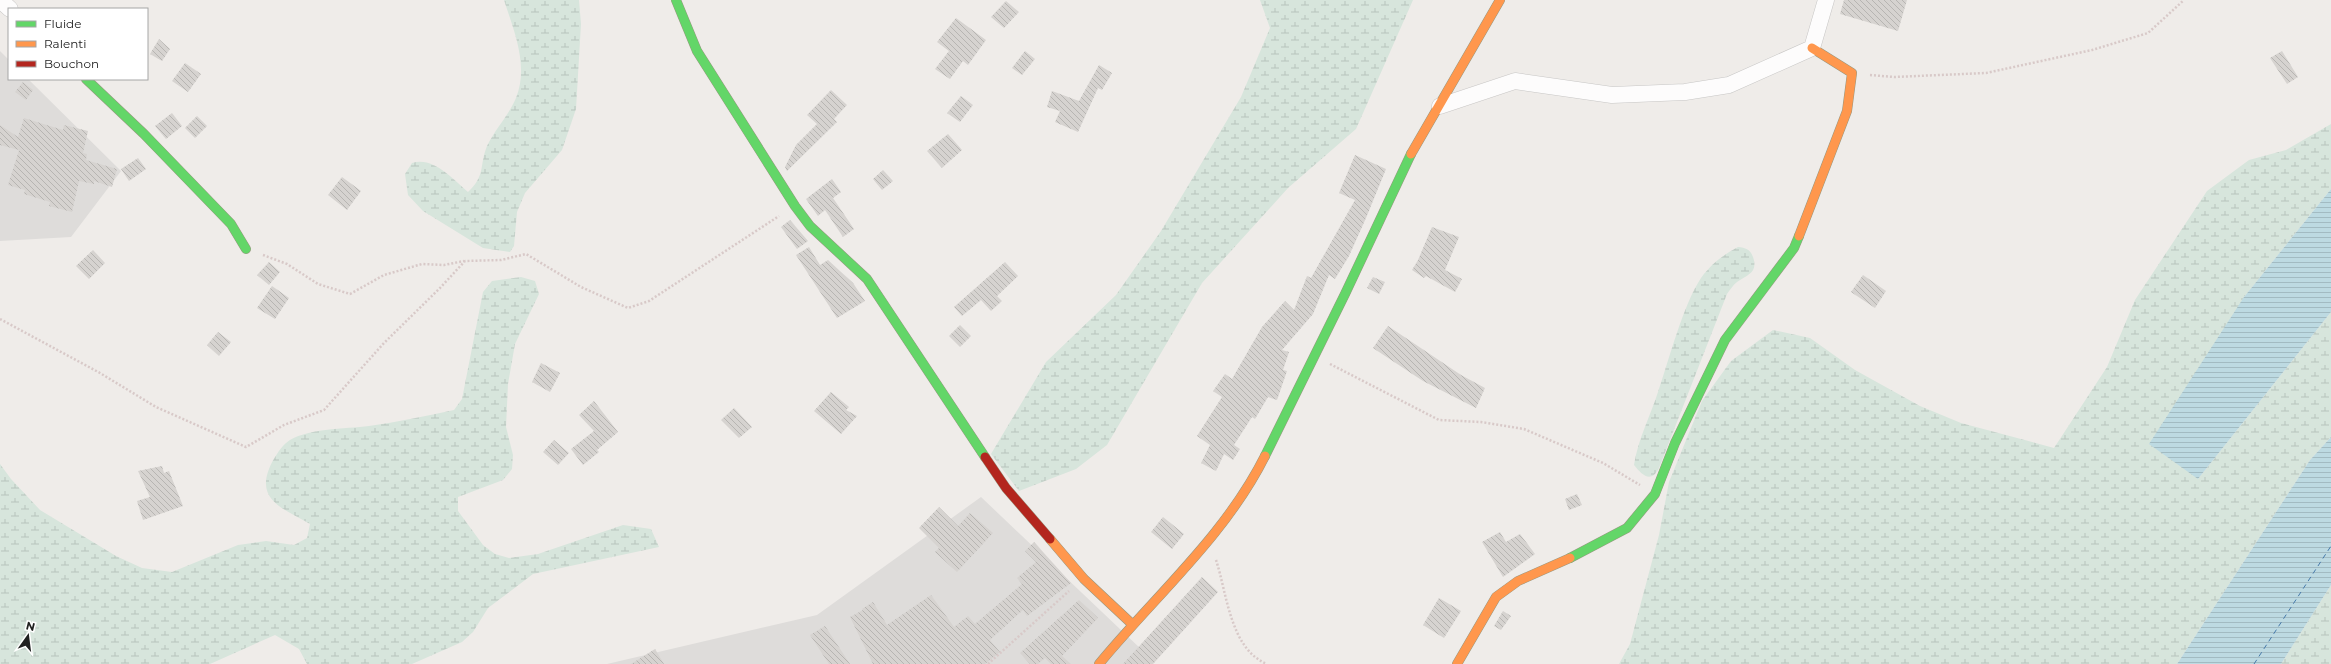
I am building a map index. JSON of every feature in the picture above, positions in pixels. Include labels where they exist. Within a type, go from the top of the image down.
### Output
[{"type":"street","points":[[0,0],[9,8]]},
{"type":"street","points":[[676,0],[697,51],[795,206],[810,226],[867,279],[1006,488],[1084,579],[1132,624]]},
{"type":"street","points":[[1099,664],[1132,624],[1195,558],[1252,481],[1315,355],[1405,164],[1440,106],[1500,0]]},
{"type":"street","points":[[1440,106],[1515,81],[1612,95],[1685,92],[1729,85],[1812,48],[1826,0]]},
{"type":"street","points":[[1457,664],[1496,597],[1518,581],[1564,561],[1627,528],[1655,494],[1675,443],[1725,340],[1794,248],[1847,111],[1852,73],[1812,48]]},
{"type":"street","points":[[87,80],[144,134],[231,224],[246,250]]},
{"type":"path","points":[[1852,73],[1894,77],[1986,73],[2084,52],[2148,33],[2184,0]]},
{"type":"path","points":[[246,250],[287,264],[318,284],[350,294],[390,273],[422,264],[444,265],[465,261],[501,260],[526,254],[581,287],[628,308],[649,301],[795,206]]},
{"type":"path","points":[[0,319],[100,373],[156,407],[246,447],[284,426],[324,410],[384,343],[465,261]]},
{"type":"path","points":[[1315,355],[1439,420],[1480,422],[1524,429],[1603,463],[1655,494]]},
{"type":"path","points":[[1209,539],[1220,570],[1233,625],[1250,653],[1265,664]]},
{"type":"path","points":[[988,664],[1084,579]]},
{"type":"shaded area","points":[[0,51],[8,59],[8,80],[29,80],[121,171],[71,237],[0,241]]},
{"type":"shaded area","points":[[981,497],[1142,650],[1131,664],[607,664],[817,615]]},
{"type":"green space","points":[[504,0],[579,0],[581,24],[576,109],[562,150],[525,193],[517,212],[514,246],[510,252],[483,248],[423,211],[408,195],[405,174],[412,163],[428,163],[449,175],[468,192],[474,186],[480,175],[487,146],[513,104],[520,86],[521,61],[519,49]]},
{"type":"green space","points":[[1260,0],[1413,0],[1356,129],[1288,188],[1202,283],[1107,445],[1076,469],[1019,491],[991,454],[1046,362],[1116,295],[1161,231],[1241,97],[1270,28]]},
{"type":"green space","points":[[2331,124],[2331,189],[2244,297],[2198,479],[2331,312],[2331,437],[2310,460],[2177,664],[1619,664],[1630,644],[1659,535],[1669,482],[1702,401],[1731,361],[1773,330],[1810,338],[1855,370],[1920,406],[1961,423],[2054,448],[2107,367],[2135,300],[2207,191],[2249,160],[2286,150]]},
{"type":"green space","points":[[1738,247],[1745,248],[1751,252],[1754,262],[1753,269],[1749,275],[1736,283],[1727,294],[1659,468],[1653,476],[1650,477],[1643,475],[1634,465],[1636,455],[1682,317],[1694,289],[1709,268],[1722,257]]},
{"type":"green space","points":[[521,277],[535,281],[539,294],[515,344],[508,384],[506,427],[513,455],[512,469],[503,480],[458,497],[458,511],[483,545],[495,554],[509,558],[538,554],[623,525],[651,529],[659,547],[533,574],[488,608],[473,632],[462,642],[412,664],[307,664],[299,649],[275,635],[210,664],[0,664],[0,464],[11,479],[40,510],[116,556],[142,568],[172,572],[238,545],[266,541],[294,545],[307,538],[310,524],[276,504],[270,497],[267,490],[266,480],[269,469],[281,448],[286,443],[303,434],[326,430],[369,426],[454,410],[462,399],[483,292],[492,281]]},
{"type":"green space","points":[[2331,585],[2331,664],[2281,664]]},
{"type":"water","points":[[2331,189],[2331,312],[2198,479],[2149,444],[2244,297]]},
{"type":"water","points":[[2331,437],[2331,585],[2281,664],[2177,664],[2310,460]]},
{"type":"building","points":[[1844,0],[1907,0],[1898,31],[1840,14]]},
{"type":"building","points":[[1006,1],[1019,12],[1004,28],[991,17]]},
{"type":"building","points":[[956,18],[986,40],[968,65],[963,61],[950,79],[935,69],[949,51],[937,42]]},
{"type":"building","points":[[159,39],[170,49],[162,61],[150,54]]},
{"type":"building","points":[[1025,51],[1035,59],[1022,75],[1012,68]]},
{"type":"building","points":[[2282,51],[2298,77],[2287,84],[2270,58]]},
{"type":"building","points":[[185,63],[201,74],[188,92],[172,81]]},
{"type":"building","points":[[1099,65],[1112,73],[1102,90],[1098,88],[1078,132],[1055,122],[1060,111],[1047,107],[1052,91],[1079,101]]},
{"type":"building","points":[[23,82],[33,90],[26,100],[15,92]]},
{"type":"building","points":[[831,90],[847,105],[834,119],[837,122],[787,171],[785,167],[796,145],[817,124],[807,115]]},
{"type":"building","points":[[961,96],[973,105],[960,122],[947,113]]},
{"type":"building","points":[[172,113],[182,126],[166,139],[155,126]]},
{"type":"building","points":[[197,116],[207,126],[195,138],[185,128]]},
{"type":"building","points":[[24,118],[63,130],[64,125],[88,131],[83,153],[87,154],[86,160],[117,169],[112,187],[94,181],[94,184],[79,181],[72,212],[49,206],[50,202],[24,194],[25,190],[8,185],[19,150],[0,145],[0,125],[18,137]]},
{"type":"building","points":[[948,134],[962,150],[942,168],[927,151]]},
{"type":"building","points":[[1355,155],[1386,169],[1366,218],[1349,256],[1335,279],[1329,275],[1313,314],[1282,350],[1289,352],[1283,370],[1287,371],[1277,400],[1268,397],[1255,419],[1252,417],[1234,445],[1240,449],[1233,460],[1224,454],[1216,471],[1201,463],[1210,445],[1197,436],[1222,397],[1213,391],[1225,374],[1232,379],[1262,327],[1285,301],[1294,310],[1307,276],[1311,278],[1355,200],[1339,193]]},
{"type":"building","points":[[138,158],[146,169],[129,181],[121,169]]},
{"type":"building","points":[[883,170],[893,181],[882,190],[873,179]]},
{"type":"building","points":[[342,177],[361,191],[347,210],[328,195]]},
{"type":"building","points":[[832,179],[841,192],[833,198],[854,229],[843,237],[825,210],[818,216],[806,199]]},
{"type":"building","points":[[790,220],[808,241],[797,249],[781,227]]},
{"type":"building","points":[[1432,227],[1459,237],[1445,270],[1462,279],[1455,292],[1426,276],[1424,278],[1412,270],[1418,260]]},
{"type":"building","points":[[809,247],[820,265],[828,260],[853,283],[865,301],[837,318],[796,255]]},
{"type":"building","points":[[93,250],[105,263],[89,279],[76,266]]},
{"type":"building","points":[[269,262],[280,272],[269,285],[257,275]]},
{"type":"building","points":[[1005,262],[1018,276],[997,296],[1002,301],[991,311],[981,300],[962,316],[954,307]]},
{"type":"building","points":[[1863,275],[1886,291],[1875,308],[1851,292]]},
{"type":"building","points":[[1373,277],[1385,282],[1379,294],[1367,288]]},
{"type":"building","points":[[272,286],[289,298],[275,319],[257,308]]},
{"type":"building","points":[[960,325],[971,336],[960,347],[949,336]]},
{"type":"building","points":[[1388,326],[1461,375],[1485,388],[1476,408],[1423,381],[1373,348]]},
{"type":"building","points":[[218,332],[231,342],[219,356],[207,345]]},
{"type":"building","points":[[541,363],[560,373],[550,392],[532,382]]},
{"type":"building","points":[[831,392],[849,407],[846,410],[857,416],[841,434],[814,411]]},
{"type":"building","points":[[594,401],[618,432],[597,450],[599,452],[583,465],[571,449],[594,431],[579,415]]},
{"type":"building","points":[[734,408],[752,427],[739,438],[721,420]]},
{"type":"building","points":[[554,440],[569,453],[558,465],[543,452]]},
{"type":"building","points":[[162,466],[164,473],[169,471],[183,506],[143,520],[137,501],[150,497],[138,471]]},
{"type":"building","points":[[1577,494],[1582,505],[1569,510],[1565,499]]},
{"type":"building","points":[[939,507],[958,526],[970,513],[993,533],[957,572],[935,552],[939,548],[919,528]]},
{"type":"building","points":[[1163,517],[1184,534],[1172,549],[1151,532]]},
{"type":"building","points":[[1500,532],[1506,542],[1520,534],[1535,554],[1503,577],[1482,542]]},
{"type":"building","points":[[1034,542],[1071,583],[1027,616],[1023,610],[990,640],[1000,652],[985,664],[873,664],[850,617],[863,610],[862,609],[873,602],[887,625],[931,595],[954,627],[968,616],[975,624],[1022,584],[1017,578],[1036,562],[1025,551]]},
{"type":"building","points":[[1202,577],[1218,592],[1153,664],[1123,664]]},
{"type":"building","points":[[1439,598],[1461,611],[1444,638],[1423,625]]},
{"type":"building","points":[[1079,600],[1098,618],[1062,656],[1071,664],[1051,664],[1045,658],[1038,664],[1030,664],[1020,653]]},
{"type":"building","points":[[1503,611],[1511,616],[1501,630],[1494,626]]},
{"type":"building","points":[[825,626],[850,664],[829,664],[810,635]]},
{"type":"building","points":[[655,649],[664,664],[631,664]]},
{"type":"ferry route","points":[[2254,664],[2331,546]]},
{"type":"traffic: fast","points":[[676,0],[697,51],[795,206],[810,226],[867,279],[985,457]]},
{"type":"traffic: fast","points":[[87,80],[144,134],[231,224],[246,249]]},
{"type":"traffic: fast","points":[[1265,456],[1345,294],[1411,154]]},
{"type":"traffic: fast","points":[[1570,558],[1627,528],[1655,494],[1675,443],[1725,340],[1794,248],[1799,236]]},
{"type":"traffic: slow","points":[[1411,154],[1500,0]]},
{"type":"traffic: slow","points":[[1799,236],[1847,111],[1852,73],[1812,48]]},
{"type":"traffic: slow","points":[[1099,664],[1210,539],[1249,485],[1265,456]]},
{"type":"traffic: slow","points":[[1050,539],[1084,579],[1132,624]]},
{"type":"traffic: slow","points":[[1457,664],[1496,597],[1518,581],[1570,558]]},
{"type":"traffic: jam","points":[[985,457],[1006,488],[1050,539]]}]
